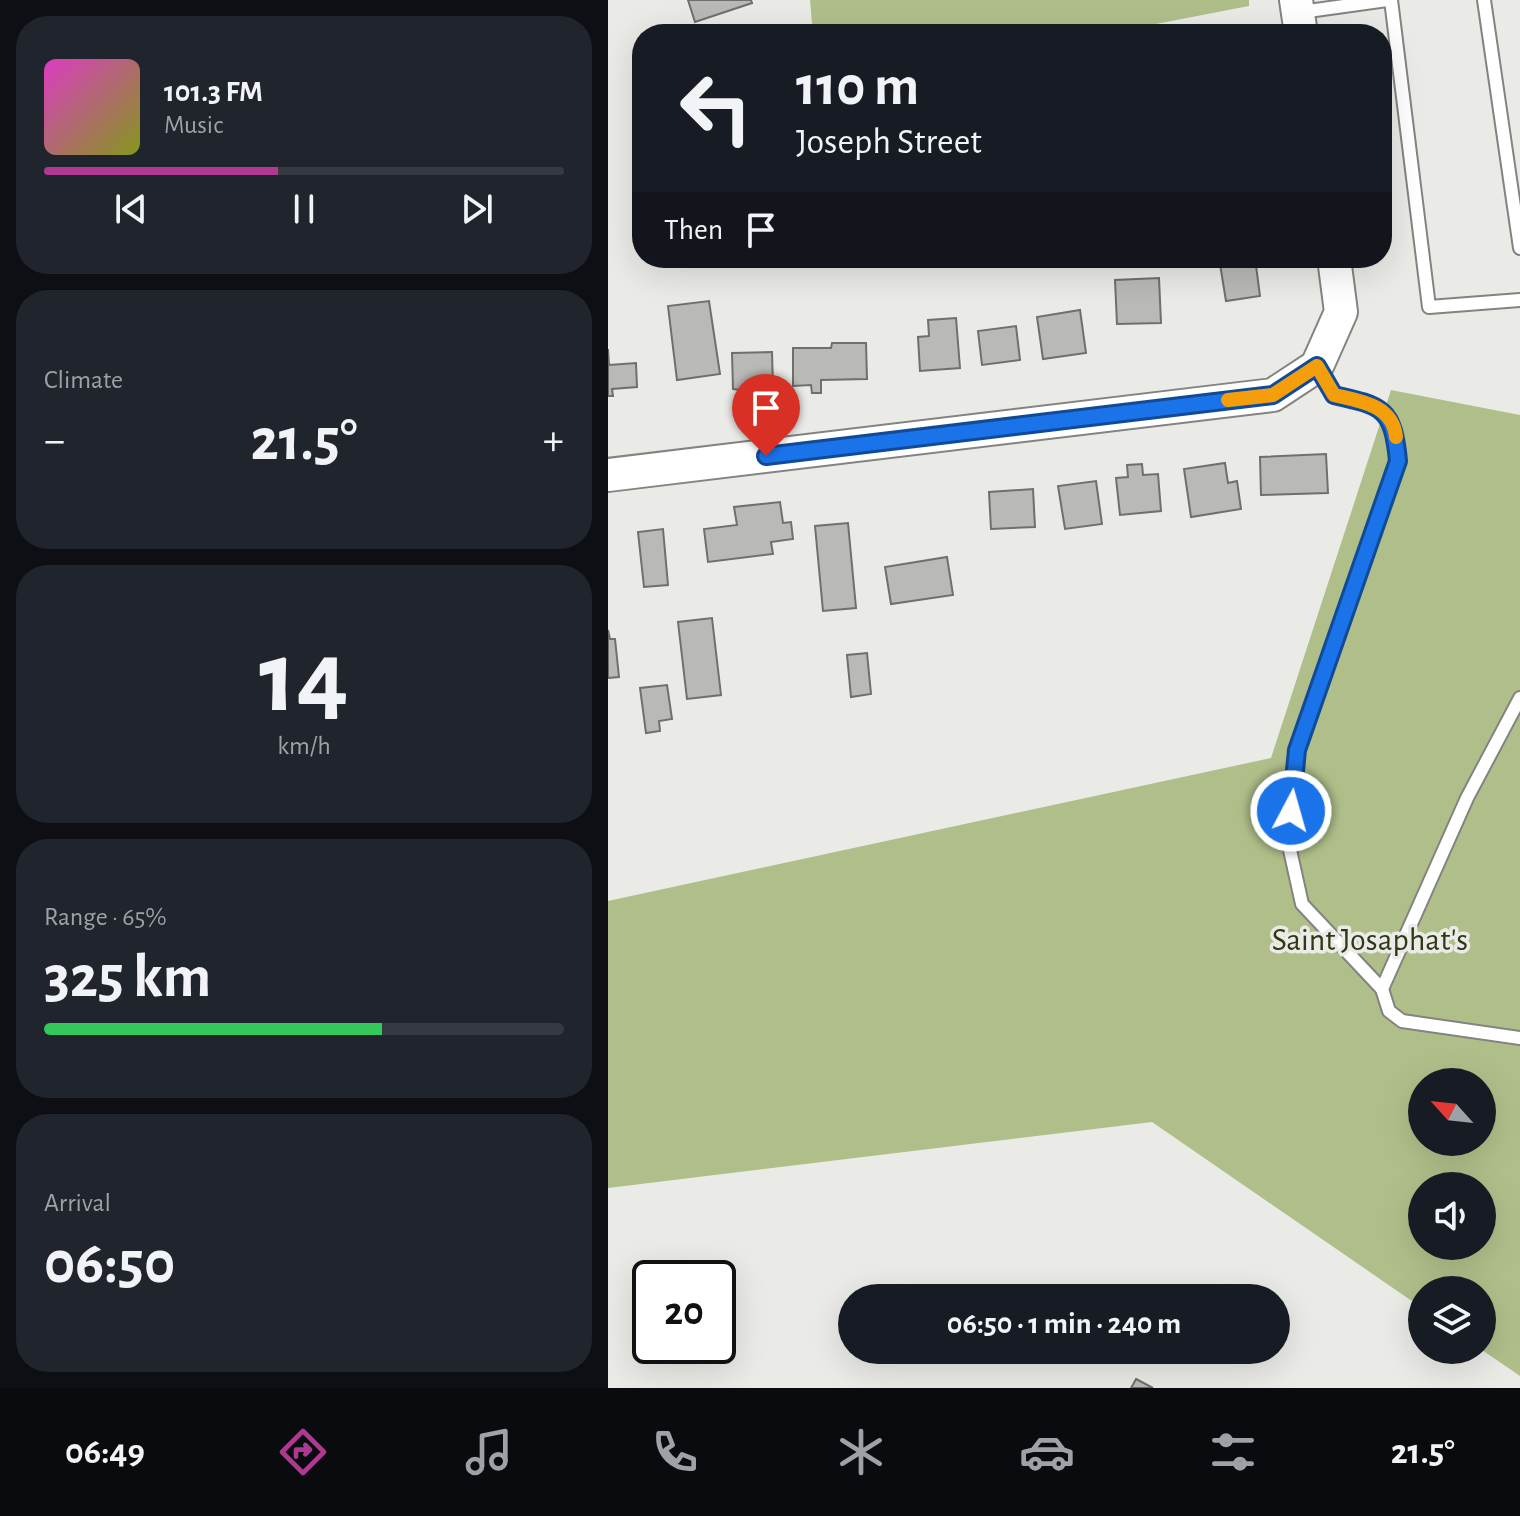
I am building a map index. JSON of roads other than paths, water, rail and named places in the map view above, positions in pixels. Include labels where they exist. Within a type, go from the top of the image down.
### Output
[{"type":"street","points":[[608,475],[1273,395],[1317,366],[1341,312],[1335,268]]},
{"type":"lane","points":[[1298,15],[1389,0],[1429,307],[1520,300]]},
{"type":"lane","points":[[1484,0],[1520,248]]},
{"type":"lane","points":[[1317,366],[1334,395],[1374,404],[1395,427],[1398,461],[1297,750],[1288,841],[1302,904],[1382,989],[1389,1011],[1402,1021],[1520,1038]]},
{"type":"lane","points":[[1382,989],[1467,798],[1520,698]]},
{"type":"park label","name":"Saint Josaphat's","points":[[1370,940]]}]
